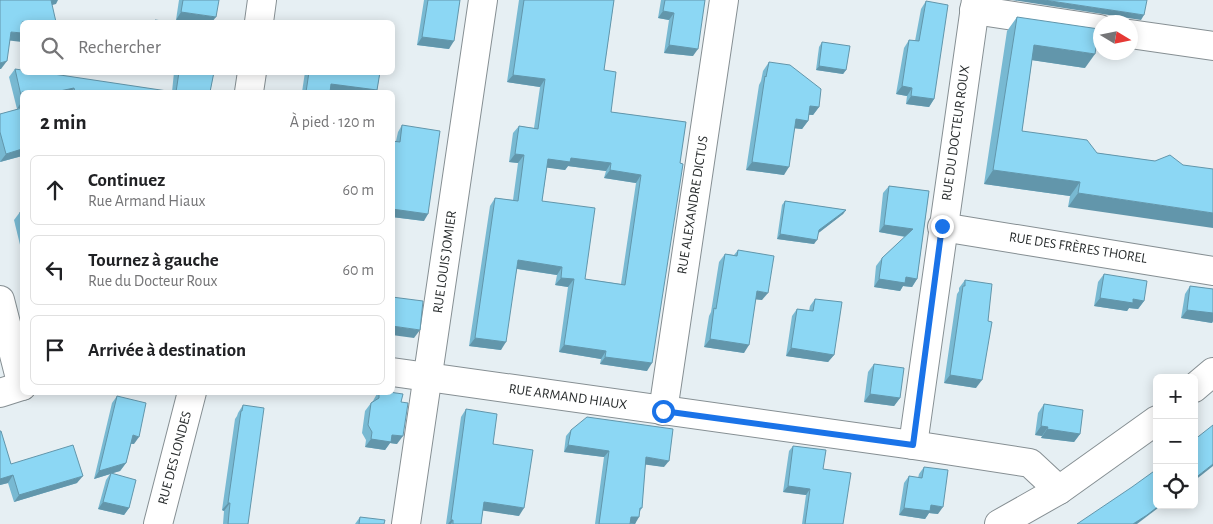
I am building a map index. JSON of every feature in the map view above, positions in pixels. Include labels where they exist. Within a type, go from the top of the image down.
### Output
[{"type":"street","points":[[259,20],[262,0]]},
{"type":"street","name":"RUE LOUIS JOMIER","points":[[406,524],[483,0]]},
{"type":"street","name":"RUE ALEXANDRE DICTUS","points":[[663,411],[724,0]]},
{"type":"street","points":[[975,5],[1093,28]]},
{"type":"street","name":"RUE DU DOCTEUR ROUX","points":[[913,445],[942,226],[975,5]]},
{"type":"street","points":[[1138,35],[1213,46]]},
{"type":"street","points":[[249,90],[252,75]]},
{"type":"street","name":"RUE DES FRÈRES THOREL","points":[[942,226],[1213,271]]},
{"type":"street","points":[[0,300],[20,378]]},
{"type":"street","name":"RUE ARMAND HIAUX","points":[[395,372],[1030,463],[1059,490]]},
{"type":"street","points":[[1198,385],[1213,372]]},
{"type":"street","points":[[0,393],[20,387]]},
{"type":"street","name":"RUE DES LONDES","points":[[158,524],[191,395]]},
{"type":"street","points":[[999,524],[1059,490],[1153,423]]},
{"type":"building","points":[[0,0],[51,0],[56,20],[20,20],[20,33],[11,32],[7,61],[0,63]]},
{"type":"building","points":[[183,0],[219,0],[216,17],[181,12]]},
{"type":"building","points":[[428,0],[460,0],[454,41],[422,37]]},
{"type":"building","points":[[524,0],[614,0],[604,70],[616,72],[611,112],[686,122],[680,163],[683,164],[652,363],[605,357],[606,351],[564,345],[574,279],[561,278],[562,267],[518,260],[506,342],[475,338],[495,198],[518,201],[524,155],[515,154],[519,126],[538,129],[545,79],[513,75]],"holes":[[[571,158],[611,163],[610,170],[641,175],[625,285],[585,279],[595,208],[542,201],[548,159],[570,162]]]},
{"type":"building","points":[[665,0],[705,0],[698,49],[669,45],[674,13],[663,11]]},
{"type":"building","points":[[1044,0],[1147,0],[1144,15]]},
{"type":"building","points":[[926,1],[948,5],[934,99],[911,96],[912,88],[902,86],[909,40],[919,41]]},
{"type":"building","points":[[1017,17],[1093,28],[1093,54],[1034,45],[1022,131],[1087,140],[1097,153],[1155,161],[1170,155],[1183,165],[1213,169],[1213,213],[1078,193],[1080,182],[993,170]]},
{"type":"building","points":[[822,42],[850,46],[846,70],[819,66]]},
{"type":"building","points":[[769,62],[790,65],[821,89],[819,107],[810,106],[808,121],[796,119],[789,167],[752,162],[765,76]]},
{"type":"building","points":[[15,69],[20,70],[20,75],[60,75],[161,90],[74,90],[74,88],[20,91]]},
{"type":"building","points":[[179,75],[213,75],[210,90],[176,90]]},
{"type":"building","points":[[309,75],[380,75],[377,90],[331,84],[330,90],[306,90]]},
{"type":"building","points":[[20,109],[20,150],[6,154],[0,132],[0,114]]},
{"type":"building","points":[[402,125],[440,131],[428,214],[395,209],[395,141],[400,142]]},
{"type":"building","points":[[889,186],[929,191],[917,279],[906,277],[905,283],[879,279],[882,258],[913,229],[884,225]]},
{"type":"building","points":[[785,201],[846,210],[819,230],[817,240],[780,234]]},
{"type":"building","points":[[738,250],[774,256],[768,293],[757,291],[749,345],[710,339],[725,254],[737,256]]},
{"type":"building","points":[[1104,274],[1147,281],[1144,301],[1133,299],[1133,303],[1100,298]]},
{"type":"building","points":[[965,280],[992,284],[988,321],[992,322],[982,380],[950,375]]},
{"type":"building","points":[[1190,286],[1213,289],[1213,313],[1187,310]]},
{"type":"building","points":[[395,297],[423,301],[420,330],[395,326]]},
{"type":"building","points":[[815,299],[842,302],[834,355],[791,348],[797,309],[813,311]]},
{"type":"building","points":[[874,364],[904,368],[900,398],[870,394]]},
{"type":"building","points":[[403,394],[401,402],[408,403],[403,436],[392,435],[391,442],[371,439],[372,432],[368,425],[371,403],[379,398],[379,395]]},
{"type":"building","points":[[117,396],[146,403],[139,437],[133,435],[126,463],[99,471]]},
{"type":"building","points":[[1044,404],[1083,410],[1080,434],[1047,429],[1048,427],[1041,426]]},
{"type":"building","points":[[243,405],[264,408],[248,524],[228,524],[230,503],[228,503]]},
{"type":"building","points":[[466,409],[497,414],[493,444],[533,450],[524,508],[484,502],[481,524],[453,524],[453,520],[451,520]]},
{"type":"building","points":[[587,417],[673,429],[669,461],[646,457],[642,508],[640,508],[639,517],[631,517],[630,524],[599,524],[609,451],[568,445],[571,430]]},
{"type":"building","points":[[1213,425],[1213,464],[1198,476],[1198,464],[1198,437]]},
{"type":"building","points":[[0,431],[11,464],[73,445],[83,476],[19,495],[13,475],[0,479]]},
{"type":"building","points":[[793,446],[826,450],[823,469],[851,473],[843,524],[805,524],[810,489],[788,486]]},
{"type":"building","points":[[924,467],[948,470],[943,507],[931,505],[930,511],[904,508],[909,476],[922,478]]},
{"type":"building","points":[[1153,472],[1153,509],[1155,509],[1133,524],[1077,524]]},
{"type":"building","points":[[111,473],[136,480],[129,508],[103,502]]},
{"type":"building","points":[[360,517],[385,520],[384,524],[359,524]]},
{"type":"route","points":[[663,411],[913,445],[942,226]]}]
